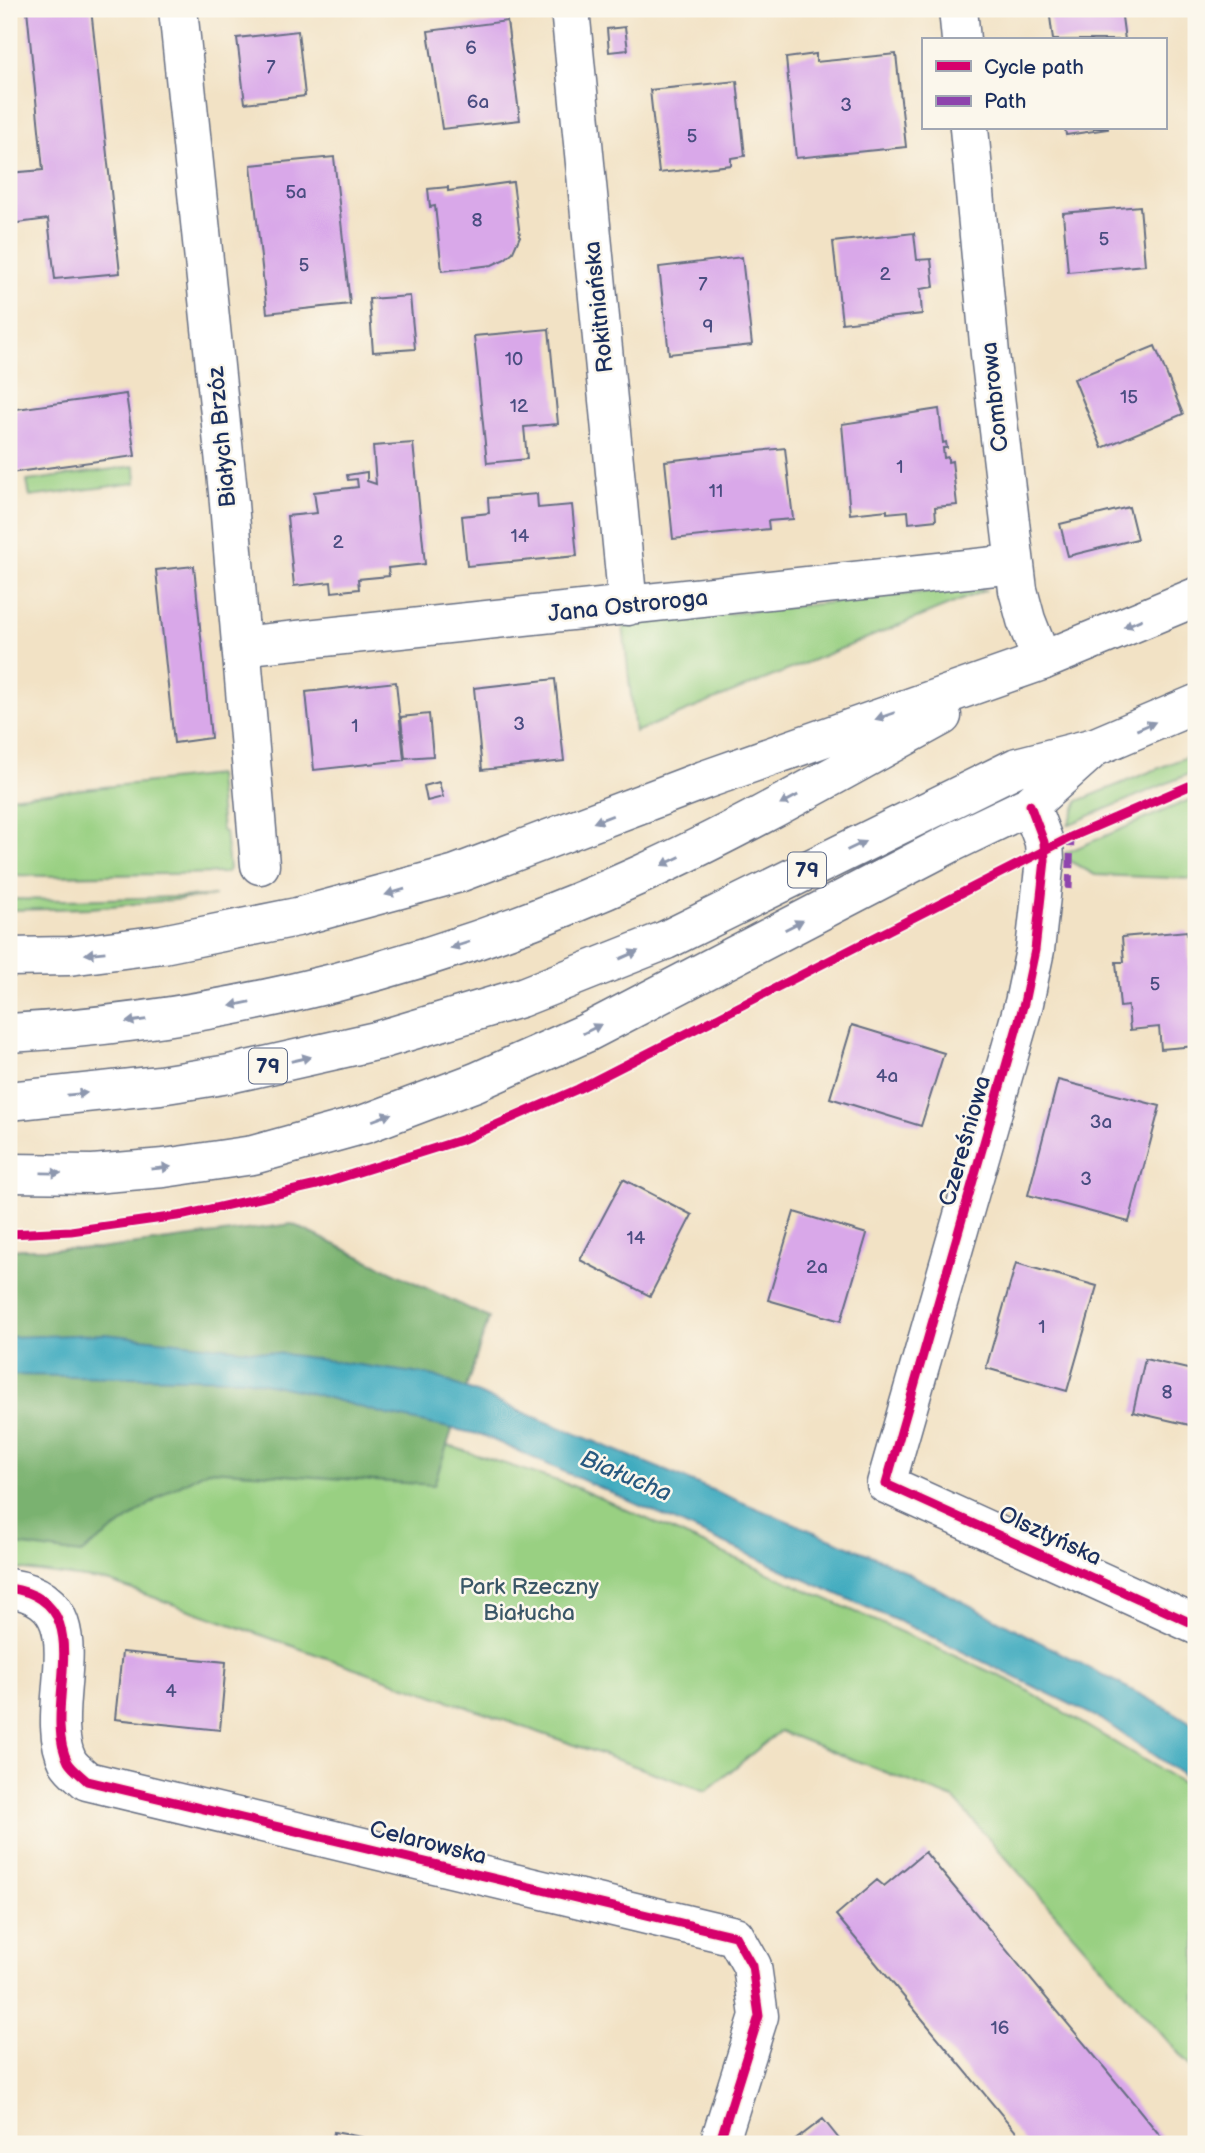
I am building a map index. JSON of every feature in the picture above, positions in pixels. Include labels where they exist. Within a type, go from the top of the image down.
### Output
[{"type":"street","name":"Białych Brzóz","points":[[178,9],[209,300],[260,865]]},
{"type":"street","name":"Rokitniańska","points":[[570,9],[628,606]]},
{"type":"street","points":[[958,9],[961,38]]},
{"type":"street","name":"Combrowa","points":[[969,130],[990,354],[1014,564],[1026,620],[1042,661]]},
{"type":"street","name":"Jana Ostroroga","points":[[241,646],[1014,564]]},
{"type":"street","points":[[9,957],[69,956],[163,944],[297,917],[373,898],[480,865],[705,780],[1042,661],[1196,597]]},
{"type":"street","points":[[9,1033],[79,1029],[252,1002],[352,978],[486,937],[599,893],[733,831],[1042,661]]},
{"type":"street","name":"79","points":[[9,1101],[160,1085],[229,1074],[376,1041],[508,1002],[666,940],[1017,767],[1095,747],[1196,704]]},
{"type":"street","points":[[9,1173],[93,1174],[164,1168],[253,1155],[365,1124],[476,1082],[586,1033],[953,842],[1030,805],[1095,747]]},
{"type":"street","name":"Czereśniowa","points":[[886,1484],[1024,1003],[1035,950],[1045,860],[1044,842],[1030,805]]},
{"type":"street","name":"Olsztyńska","points":[[886,1484],[1196,1625]]},
{"type":"street","name":"Celarowska","points":[[9,1588],[23,1590],[46,1601],[62,1623],[61,1742],[69,1764],[87,1781],[735,1937],[752,1966],[759,2016],[719,2144]]},
{"type":"green space","points":[[135,466],[136,483],[30,497],[27,481]]},
{"type":"green space","points":[[964,588],[986,590],[635,732],[623,625]]},
{"type":"green space","points":[[1196,753],[1196,771],[1068,825],[1078,801]]},
{"type":"green space","points":[[217,775],[222,831],[225,832],[229,869],[226,873],[9,875],[9,797]]},
{"type":"green space","points":[[1196,797],[1196,879],[1095,875],[1066,859],[1065,853]]},
{"type":"green space","points":[[215,896],[91,908],[9,910],[9,899]]},
{"type":"green space","points":[[292,1224],[489,1318],[434,1485],[208,1470],[167,1492],[80,1554],[9,1544],[9,1249],[99,1249]]},
{"type":"green space","name":"Park Rzeczny Białucha","points":[[9,1395],[428,1439],[573,1486],[1013,1682],[1196,1791],[1196,2073],[954,1799],[780,1731],[706,1791],[107,1581],[9,1568]]},
{"type":"water","name":"Białucha","points":[[105,1334],[277,1353],[435,1376],[885,1561],[1196,1726],[1196,1784],[1101,1719],[920,1631],[482,1435],[244,1379],[9,1375],[9,1337]]},
{"type":"building","points":[[27,9],[91,9],[120,273],[55,279],[48,219],[9,224],[9,173],[43,170]]},
{"type":"building","points":[[1049,9],[1121,9],[1125,38],[1053,38]]},
{"type":"building","points":[[507,21],[520,120],[442,129],[428,31]]},
{"type":"building","points":[[625,27],[628,50],[609,52],[607,29]]},
{"type":"building","points":[[298,31],[305,96],[245,103],[237,38]]},
{"type":"building","points":[[816,54],[816,62],[896,54],[906,147],[796,158],[786,58]]},
{"type":"building","points":[[737,81],[745,156],[731,158],[731,165],[659,173],[650,90]]},
{"type":"building","points":[[1065,130],[1101,130],[1066,135]]},
{"type":"building","points":[[334,157],[350,304],[267,313],[251,165]]},
{"type":"building","points":[[513,182],[520,236],[513,252],[492,265],[442,271],[435,206],[430,207],[428,189],[448,187],[448,191]]},
{"type":"building","points":[[1140,206],[1145,265],[1068,272],[1063,213]]},
{"type":"building","points":[[914,233],[917,260],[931,259],[934,287],[920,289],[922,314],[842,323],[833,242]]},
{"type":"building","points":[[742,257],[752,345],[669,354],[659,267]]},
{"type":"building","points":[[410,296],[415,349],[373,352],[369,299]]},
{"type":"building","points":[[549,329],[558,424],[524,427],[527,459],[487,463],[474,336]]},
{"type":"building","points":[[1155,346],[1183,414],[1102,448],[1074,379]]},
{"type":"building","points":[[126,394],[135,456],[9,473],[9,410]]},
{"type":"building","points":[[939,409],[943,443],[946,442],[947,448],[943,448],[944,458],[948,457],[948,462],[952,461],[957,505],[935,507],[936,520],[909,523],[908,511],[850,514],[842,424]]},
{"type":"building","points":[[413,443],[425,564],[388,568],[389,576],[358,579],[359,589],[332,592],[331,582],[294,586],[287,516],[317,513],[314,492],[358,487],[357,479],[348,480],[347,475],[367,472],[367,481],[376,484],[373,446]]},
{"type":"building","points":[[785,448],[793,519],[768,521],[769,529],[673,539],[665,461]]},
{"type":"building","points":[[537,494],[538,508],[572,505],[577,556],[467,566],[462,516],[489,513],[488,498]]},
{"type":"building","points":[[1129,507],[1137,539],[1068,556],[1060,524]]},
{"type":"building","points":[[194,566],[211,738],[174,743],[156,570]]},
{"type":"building","points":[[555,679],[564,761],[482,770],[474,688]]},
{"type":"building","points":[[396,682],[404,760],[314,770],[306,692]]},
{"type":"building","points":[[429,714],[433,756],[405,758],[401,717]]},
{"type":"building","points":[[439,782],[443,797],[427,801],[424,786]]},
{"type":"building","points":[[1187,931],[1196,1046],[1161,1049],[1159,1027],[1130,1030],[1128,1006],[1120,1007],[1116,962],[1124,962],[1122,937]]},
{"type":"building","points":[[852,1025],[944,1053],[921,1126],[830,1098]]},
{"type":"building","points":[[1058,1080],[1160,1106],[1129,1222],[1028,1195]]},
{"type":"building","points":[[623,1179],[692,1215],[650,1296],[580,1260]]},
{"type":"building","points":[[794,1212],[867,1234],[841,1321],[768,1300]]},
{"type":"building","points":[[1016,1263],[1097,1286],[1067,1391],[986,1368]]},
{"type":"building","points":[[1145,1359],[1196,1371],[1194,1426],[1133,1412]]},
{"type":"building","points":[[122,1652],[226,1662],[220,1730],[115,1719]]},
{"type":"building","points":[[925,1852],[1167,2144],[1026,2144],[836,1915],[877,1880],[884,1886]]},
{"type":"building","points":[[823,2119],[843,2144],[797,2144],[794,2141]]},
{"type":"building","points":[[334,2132],[362,2137],[362,2140],[375,2144],[332,2144]]},
{"type":"marked path","points":[[1069,889],[1071,837]]},
{"type":"cycle path","points":[[9,1234],[71,1231],[184,1215],[317,1185],[464,1139],[578,1089],[1071,837],[1196,783]]},
{"type":"cycle path","points":[[1030,805],[1044,842],[1045,860],[1035,950],[1024,1003],[886,1484],[1196,1625]]},
{"type":"cycle path","points":[[9,1588],[38,1597],[55,1613],[62,1634],[64,1659],[61,1739],[68,1762],[87,1781],[735,1936],[752,1966],[759,2016],[719,2144]]}]
